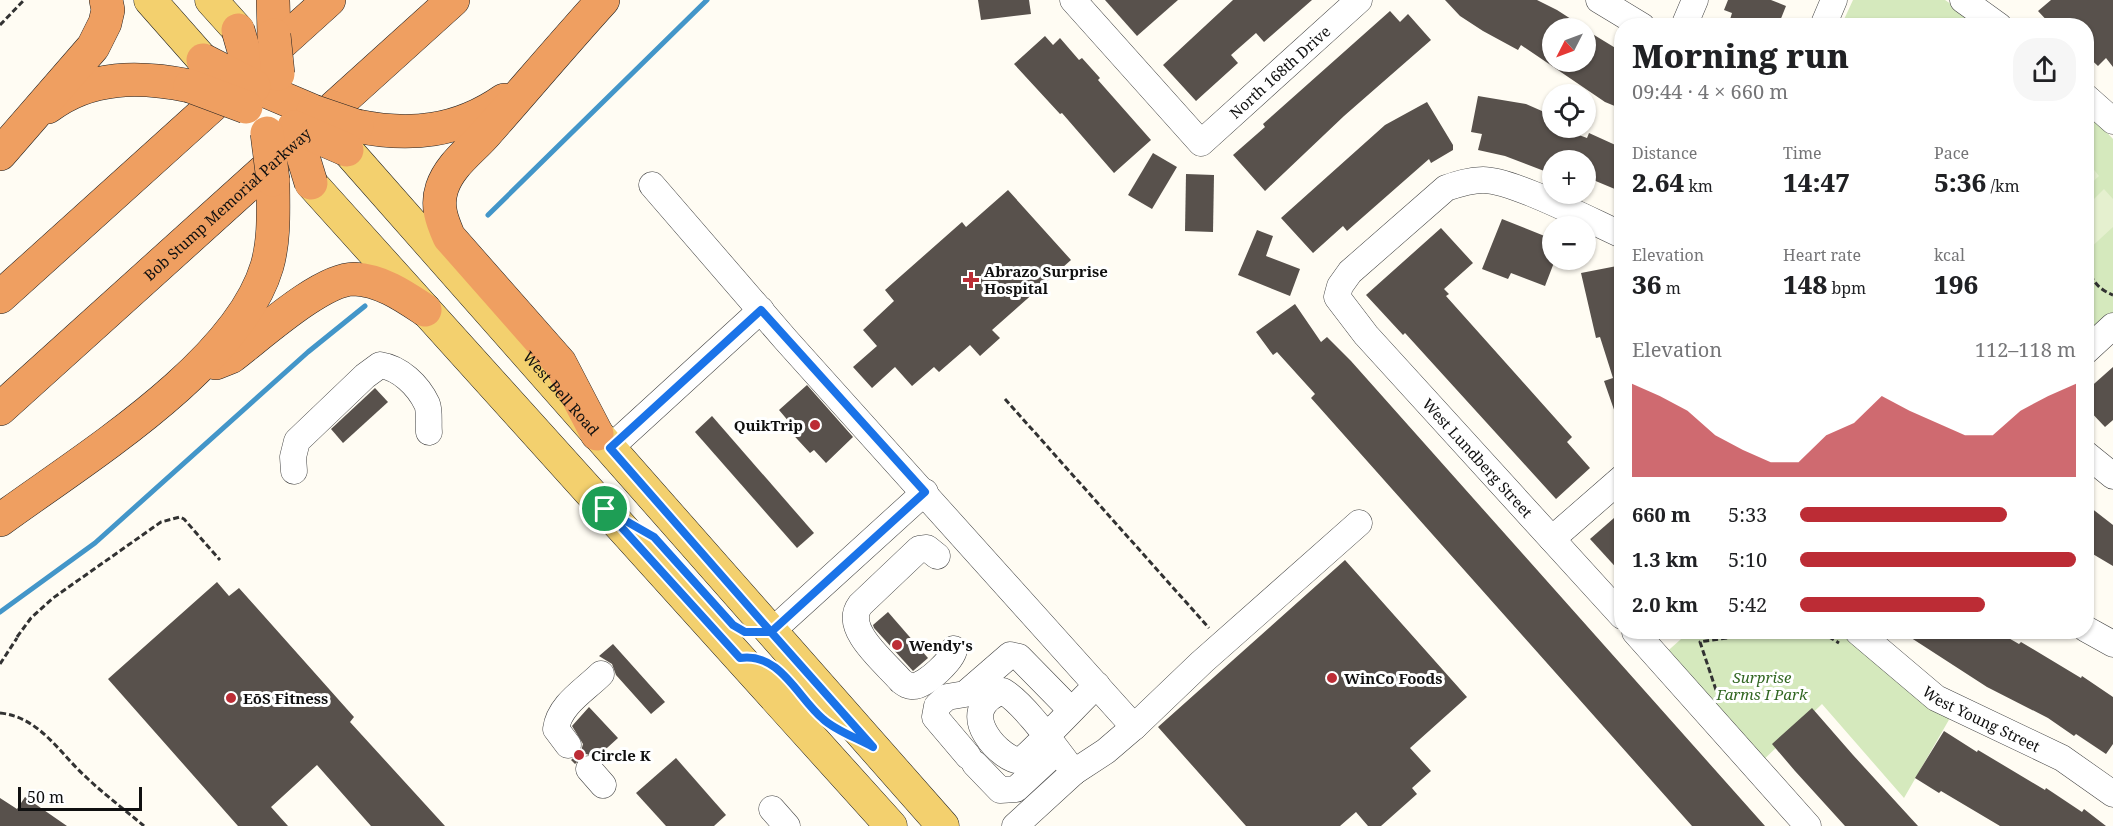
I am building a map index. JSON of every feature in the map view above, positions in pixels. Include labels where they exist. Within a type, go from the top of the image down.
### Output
[{"type":"highway","points":[[0,154],[35,117],[93,47],[105,23],[108,10],[106,0]]},
{"type":"highway","points":[[0,520],[193,374],[231,330],[256,292],[267,266],[273,218],[275,107],[273,0]]},
{"type":"highway","points":[[0,297],[329,0]]},
{"type":"highway","name":"Bob Stump Memorial Parkway","points":[[0,409],[453,0]]},
{"type":"highway","points":[[603,0],[452,169],[442,190],[440,204],[442,220],[450,237],[560,363],[604,441]]},
{"type":"highway","points":[[238,30],[311,183]]},
{"type":"highway","points":[[203,60],[275,107]]},
{"type":"highway","points":[[35,117],[73,92],[99,83],[139,79],[177,84],[275,107],[358,140],[414,132],[432,132],[455,126],[475,118],[527,83]]},
{"type":"highway","points":[[193,374],[231,357],[332,284],[353,279],[382,285],[425,310]]},
{"type":"main road","points":[[150,0],[203,60]]},
{"type":"main road","points":[[211,0],[238,30]]},
{"type":"main road","name":"West Bell Road","points":[[358,140],[604,441],[943,826]]},
{"type":"main road","points":[[311,183],[891,826]]},
{"type":"main road","points":[[605,509],[654,537],[733,625],[745,632],[771,632]]},
{"type":"main road","points":[[740,658],[752,656],[772,663],[824,720],[873,747]]},
{"type":"street","name":"North 168th Drive","points":[[1073,0],[1201,143],[1359,0]]},
{"type":"street","points":[[1599,0],[1629,18]]},
{"type":"street","points":[[1687,18],[1695,0]]},
{"type":"street","points":[[1826,18],[1834,0]]},
{"type":"street","points":[[2094,104],[2113,121]]},
{"type":"street","name":"West Lundberg Street","points":[[1614,231],[1527,192],[1485,179],[1466,182],[1446,188],[1350,272],[1340,286],[1337,297],[1366,335],[1614,607]]},
{"type":"street","points":[[652,185],[1134,727]]},
{"type":"street","points":[[604,441],[761,310]]},
{"type":"street","points":[[2094,344],[2113,326]]},
{"type":"street","points":[[294,471],[293,457],[297,441],[365,376],[380,365],[394,367],[413,384],[428,405],[429,432]]},
{"type":"street","points":[[2094,461],[2113,476]]},
{"type":"street","points":[[1552,539],[1614,485]]},
{"type":"street","points":[[771,632],[925,492]]},
{"type":"street","points":[[1015,826],[1074,772],[1106,751],[1134,727],[1359,523]]},
{"type":"street","points":[[937,556],[927,548],[919,549],[860,605],[855,611],[854,623],[866,642],[901,681],[910,686],[923,683],[952,657],[954,649]]},
{"type":"street","points":[[2094,633],[2113,644]]},
{"type":"street","points":[[1641,639],[1808,826]]},
{"type":"street","name":"West Young Street","points":[[1866,639],[1936,698],[2062,758],[2113,794]]},
{"type":"street","points":[[1071,710],[1019,657],[1010,655],[965,694],[947,698],[937,706],[935,717],[1000,789],[1016,789],[1051,744],[1071,710],[1097,685]]},
{"type":"street","points":[[568,745],[556,729],[557,719],[563,710],[601,674]]},
{"type":"street","points":[[1051,744],[1017,761],[1009,759],[981,728],[979,716],[984,702],[1003,691],[1011,696],[1051,744],[1074,772]]},
{"type":"path","points":[[0,25],[24,0]]},
{"type":"path","points":[[2094,282],[2102,291],[2113,295]]},
{"type":"path","points":[[1005,399],[1223,644]]},
{"type":"path","points":[[0,664],[31,618],[53,598],[161,522],[180,517],[184,519],[220,560]]},
{"type":"path","points":[[1711,716],[1720,700],[1700,642],[1713,639]]},
{"type":"path","points":[[0,713],[9,714],[29,723],[52,740],[84,777],[144,826]]},
{"type":"green space","points":[[1853,0],[1945,0],[1972,18],[1845,18]]},
{"type":"green space","points":[[2094,119],[2113,139],[2113,312],[2094,331]]},
{"type":"green space","points":[[2094,170],[2099,176],[2094,181]]},
{"type":"green space","points":[[2104,189],[2113,199],[2113,227],[2094,245],[2094,199]]},
{"type":"green space","name":"Surprise Farms I Park","points":[[1681,639],[1857,639],[1954,711],[1904,798],[1822,704],[1758,765],[1662,656]]},
{"type":"building","points":[[978,0],[1029,0],[1031,14],[981,20]]},
{"type":"building","points":[[1105,0],[1178,0],[1137,36]]},
{"type":"building","points":[[1233,0],[1312,0],[1264,42],[1256,33],[1231,55],[1238,63],[1196,101],[1163,65]]},
{"type":"building","points":[[1445,0],[1537,0],[1569,18],[1542,18],[1542,59],[1521,45],[1518,50],[1460,16]]},
{"type":"building","points":[[1728,0],[1771,0],[1786,6],[1781,18],[1730,18],[1732,13],[1724,10]]},
{"type":"building","points":[[2051,0],[2113,0],[2113,67],[2106,58],[2098,66],[2094,62],[2094,18],[2045,18],[2038,11]]},
{"type":"building","points":[[1390,11],[1400,22],[1408,14],[1431,40],[1344,116],[1265,191],[1233,155],[1265,127],[1263,124]]},
{"type":"building","points":[[1045,36],[1053,45],[1060,38],[1079,60],[1082,58],[1100,78],[1098,80],[1151,140],[1114,173],[1062,113],[1060,114],[1014,64]]},
{"type":"building","points":[[1596,36],[1614,47],[1614,106],[1596,96],[1596,84],[1578,84],[1561,72],[1596,72]]},
{"type":"building","points":[[1478,96],[1526,104],[1542,111],[1542,138],[1596,138],[1596,136],[1614,144],[1614,189],[1596,181],[1596,150],[1542,150],[1542,170],[1505,156],[1478,150],[1482,134],[1471,132]]},
{"type":"building","points":[[1427,102],[1453,145],[1453,150],[1431,163],[1429,159],[1347,231],[1343,226],[1313,253],[1281,218],[1385,125]]},
{"type":"building","points":[[1153,153],[1177,167],[1152,209],[1128,195]]},
{"type":"building","points":[[1186,174],[1214,175],[1213,232],[1185,231]]},
{"type":"building","name":"Abrazo Surprise Hospital","points":[[1008,190],[1071,260],[992,330],[1000,338],[980,356],[970,345],[939,372],[934,367],[912,386],[895,367],[872,388],[853,367],[877,346],[863,330],[894,301],[885,290],[962,222],[966,227]]},
{"type":"building","points":[[1502,219],[1542,235],[1542,270],[1551,270],[1545,286],[1511,273],[1508,279],[1482,269]]},
{"type":"building","points":[[1441,228],[1473,263],[1444,289],[1449,294],[1446,296],[1572,437],[1567,442],[1590,468],[1556,499],[1405,333],[1403,335],[1366,295]]},
{"type":"building","points":[[1257,230],[1273,236],[1266,256],[1300,269],[1290,296],[1238,275]]},
{"type":"building","points":[[1614,267],[1614,410],[1604,381],[1613,378],[1600,337],[1596,338],[1581,273]]},
{"type":"building","points":[[1295,304],[1321,342],[1327,337],[1351,361],[1765,826],[1692,826],[1311,398],[1315,394],[1277,352],[1273,355],[1256,332]]},
{"type":"building","points":[[2113,367],[2113,420],[2105,427],[2094,415],[2094,384]]},
{"type":"building","name":"QuikTrip","points":[[807,385],[853,437],[826,463],[814,450],[810,453],[786,427],[790,423],[779,410]]},
{"type":"building","points":[[375,388],[388,402],[343,443],[331,429]]},
{"type":"building","name":"QuikTrip","points":[[712,416],[814,533],[797,548],[695,432]]},
{"type":"building","points":[[2094,510],[2113,525],[2113,566],[2094,555]]},
{"type":"building","points":[[1614,518],[1614,565],[1590,539]]},
{"type":"building","name":"WinCo Foods","points":[[1345,560],[1467,697],[1410,748],[1431,771],[1412,788],[1417,794],[1381,826],[1368,826],[1356,812],[1340,826],[1246,826],[1158,727]]},
{"type":"building","name":"EōS Fitness","points":[[217,582],[229,596],[239,588],[354,717],[350,722],[445,826],[371,826],[317,765],[271,807],[288,826],[238,826],[108,679]]},
{"type":"building","name":"Wendy's","points":[[888,612],[928,658],[913,671],[874,628],[873,625]]},
{"type":"building","points":[[1913,639],[2010,639],[2019,644],[2021,642],[2081,678],[2082,676],[2113,697],[2113,744],[2106,754],[2048,718],[1987,687]]},
{"type":"building","name":"Circle K","points":[[613,644],[665,702],[651,714],[616,675],[612,664],[599,656]]},
{"type":"building","name":"Circle K","points":[[589,707],[618,738],[597,757],[586,754],[575,764],[571,760],[581,751],[583,744],[572,726]]},
{"type":"building","points":[[1812,708],[1918,826],[1845,826],[1795,771],[1772,744]]},
{"type":"building","points":[[1944,731],[2045,790],[2046,788],[2082,812],[2084,809],[2106,826],[2000,826],[1941,791],[1939,793],[1915,778]]},
{"type":"building","points":[[676,758],[726,815],[714,826],[666,826],[636,793]]},
{"type":"building","points":[[25,797],[67,826],[0,826],[0,798],[17,809]]},
{"type":"waterway","points":[[488,215],[707,0]]},
{"type":"waterway","points":[[0,612],[95,543],[308,352],[365,306]]},
{"type":"place","name":"Abrazo Surprise Hospital","points":[[971,280]]},
{"type":"place","name":"QuikTrip","points":[[815,425]]},
{"type":"place","name":"Wendy's","points":[[897,645]]},
{"type":"place","name":"WinCo Foods","points":[[1332,678]]},
{"type":"place","name":"EōS Fitness","points":[[231,698]]},
{"type":"place","name":"Circle K","points":[[579,755]]},
{"type":"route","points":[[605,509],[654,537],[733,625],[745,632],[771,632],[610,448],[761,310],[925,492],[771,632],[873,747],[824,720],[772,663],[752,656],[740,658],[605,509]]}]
